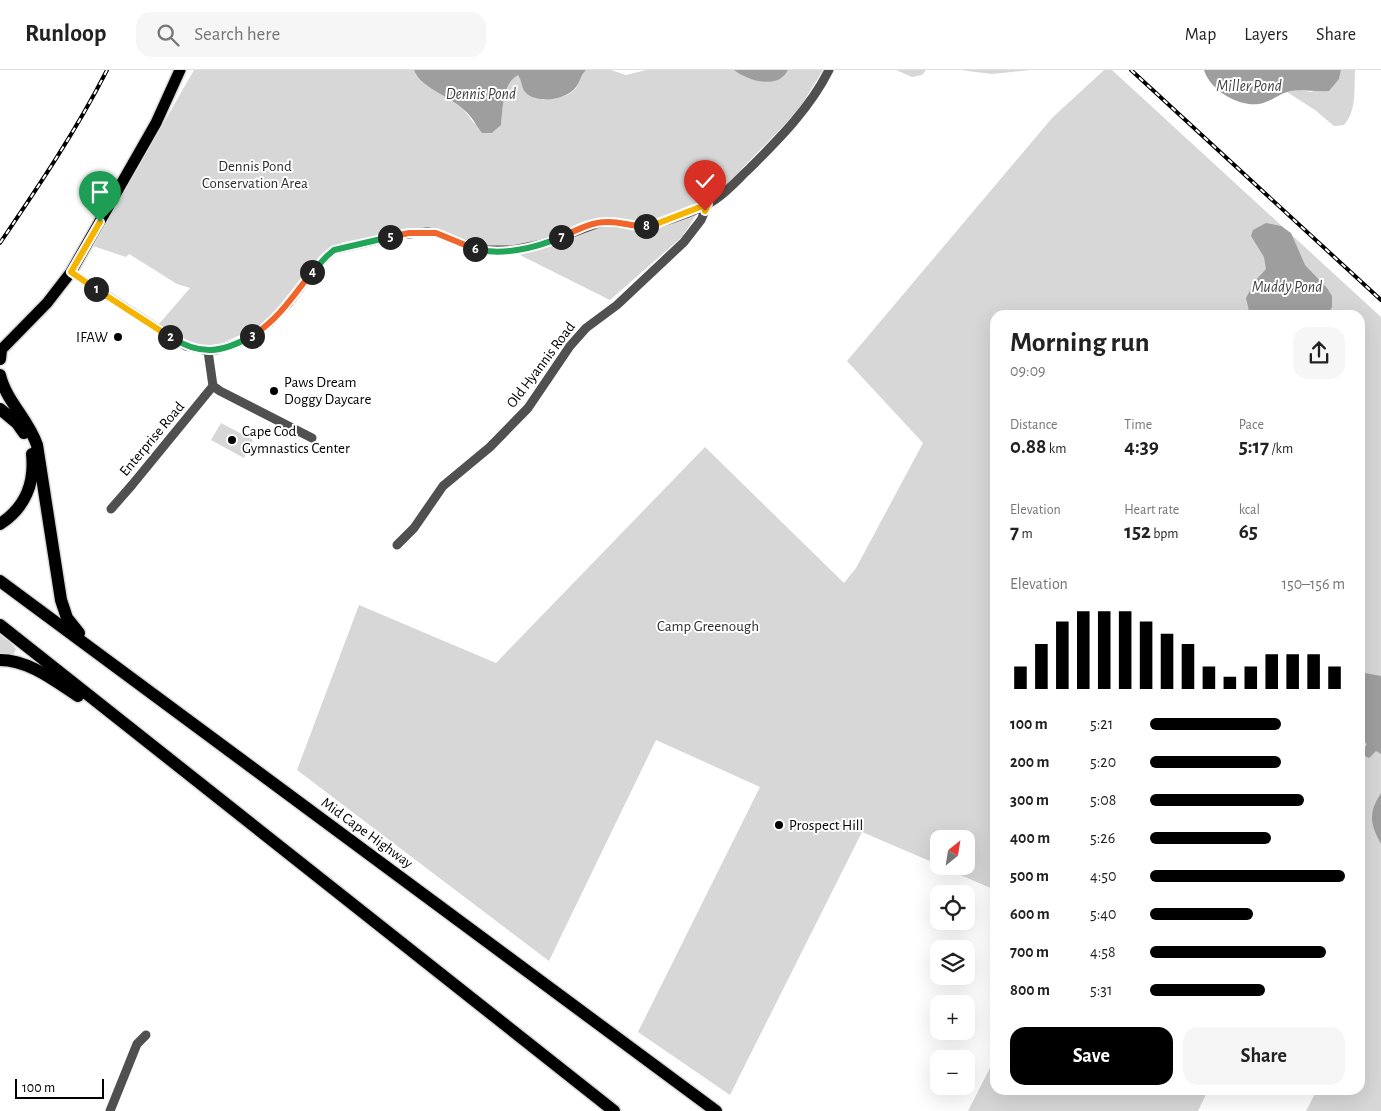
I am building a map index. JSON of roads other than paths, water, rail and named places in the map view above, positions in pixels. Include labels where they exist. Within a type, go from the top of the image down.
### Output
[{"type":"highway","points":[[0,375],[5,388],[35,438],[63,607],[71,623],[95,651]]},
{"type":"highway","points":[[0,394],[24,419]]},
{"type":"highway","points":[[0,409],[17,423],[25,434],[30,448],[33,470],[29,490],[23,502],[14,513],[0,524]]},
{"type":"highway","name":"Mid Cape Highway","points":[[0,581],[716,1111]]},
{"type":"highway","points":[[0,626],[614,1111]]},
{"type":"highway","points":[[0,660],[14,661],[35,669],[156,749]]},
{"type":"main road","points":[[0,353],[47,303],[71,272],[156,123],[180,70]]},
{"type":"street","points":[[71,272],[186,346],[208,351],[217,350],[243,341],[270,323],[288,304],[317,266],[334,250],[400,235],[427,232],[436,233],[479,250],[513,250],[542,244],[603,222],[635,226],[656,224],[708,204],[717,199],[731,186],[796,121],[829,70]]},
{"type":"street","name":"Old Hyannis Road","points":[[397,545],[414,528],[436,494],[449,480],[490,447],[528,408],[570,346],[586,328],[617,304],[691,234],[701,220],[708,204]]},
{"type":"street","points":[[208,351],[213,386],[312,438]]},
{"type":"street","name":"Enterprise Road","points":[[111,509],[213,386]]},
{"type":"street","points":[[110,1111],[136,1044],[146,1035]]},
{"type":"water","name":"Dennis Pond","points":[[414,70],[586,70],[572,91],[559,98],[552,99],[538,99],[526,93],[518,75],[509,84],[506,91],[501,125],[492,133],[482,133],[466,111],[422,81]]},
{"type":"water","points":[[734,70],[788,70],[777,80],[762,82]]},
{"type":"water","name":"Miller Pond","points":[[1204,70],[1341,70],[1339,79],[1329,91],[1291,91],[1263,103],[1251,104],[1242,103],[1226,96],[1212,84]]},
{"type":"water","name":"Muddy Pond","points":[[1266,223],[1281,226],[1291,233],[1305,265],[1332,296],[1330,310],[1249,310],[1246,298],[1255,281],[1266,269],[1264,257],[1251,236],[1253,230]]},
{"type":"water","points":[[1365,673],[1381,676],[1381,754],[1376,751],[1369,758],[1365,756],[1365,747],[1367,744],[1365,742]]},
{"type":"water","points":[[1381,793],[1381,844],[1373,824],[1372,813]]},
{"type":"railway","points":[[0,243],[70,137],[107,70]]},
{"type":"railway","points":[[1131,70],[1381,300]]},
{"type":"place","name":"IFAW","points":[[118,337]]},
{"type":"place","name":"Paws Dream Doggy Daycare","points":[[274,391]]},
{"type":"place","name":"Cape Cod Gymnastics Center","points":[[232,440]]},
{"type":"place","name":"Prospect Hill","points":[[779,825]]},
{"type":"park label","name":"Dennis Pond Conservation Area","points":[[255,174]]},
{"type":"park label","name":"Camp Greenough","points":[[708,626]]}]
